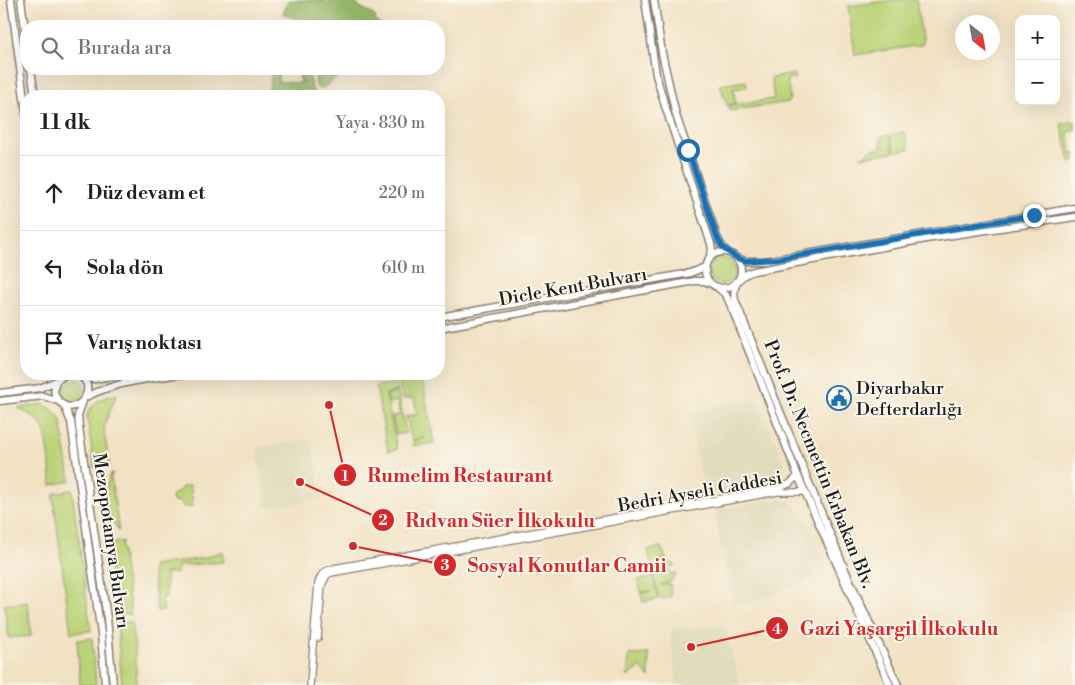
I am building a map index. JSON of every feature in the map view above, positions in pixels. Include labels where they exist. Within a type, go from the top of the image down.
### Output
[{"type":"main road","points":[[11,0],[20,68]]},
{"type":"main road","points":[[21,0],[24,20]]},
{"type":"main road","points":[[645,0],[656,75],[711,244],[712,250],[705,267],[706,276],[715,286],[729,287],[747,273],[790,264],[926,239],[1075,217]]},
{"type":"main road","points":[[654,0],[662,52],[676,115],[717,237],[723,248],[737,258],[752,262],[765,261],[1075,208]]},
{"type":"main road","points":[[21,75],[23,90]]},
{"type":"main road","points":[[32,75],[34,90]]},
{"type":"main road","points":[[709,259],[718,253],[728,252]]},
{"type":"main road","points":[[737,258],[741,268],[738,280]]},
{"type":"main road","name":"Dicle Kent Bulvarı","points":[[445,316],[690,273],[705,267]]},
{"type":"main road","name":"Prof. Dr. Necmettin Erbakan Blv.","points":[[738,280],[735,288],[735,300],[846,572],[898,685]]},
{"type":"main road","name":"Dicle Kent Bulvarı","points":[[445,327],[686,282],[704,281],[715,286]]},
{"type":"main road","name":"Prof. Dr. Necmettin Erbakan Blv.","points":[[715,286],[726,295],[804,492],[890,685]]},
{"type":"main road","points":[[0,393],[40,388],[54,380]]},
{"type":"main road","points":[[57,380],[54,391],[58,401]]},
{"type":"main road","points":[[82,380],[87,387],[84,399]]},
{"type":"main road","points":[[0,401],[43,396],[64,405],[74,406],[101,389],[146,380]]},
{"type":"main road","name":"Mezopotamya Bulvarı","points":[[84,399],[78,415],[79,427],[108,619],[113,685]]},
{"type":"main road","name":"Mezopotamya Bulvarı","points":[[64,405],[72,431],[101,634],[105,685]]},
{"type":"main road","name":"Bedri Ayseli Caddesi","points":[[312,685],[318,583],[320,575],[327,570],[779,488],[789,484],[798,476]]},
{"type":"main road","name":"Bedri Ayseli Caddesi","points":[[312,685],[322,585],[327,575],[331,573],[777,492],[804,492]]},
{"type":"shaded area","points":[[758,399],[784,464],[782,476],[774,483],[706,493],[704,491],[689,416],[693,410]]},
{"type":"shaded area","points":[[308,439],[312,441],[322,498],[269,508],[266,505],[256,449]]},
{"type":"shaded area","points":[[779,499],[789,501],[801,511],[811,529],[828,570],[762,599],[733,604],[715,516],[716,512],[719,509]]},
{"type":"shaded area","points":[[726,627],[740,685],[677,685],[670,631],[672,629]]},
{"type":"green space","points":[[288,0],[321,0],[331,3],[332,0],[351,1],[375,16],[376,20],[301,20],[283,14]]},
{"type":"green space","points":[[894,0],[916,0],[923,44],[855,55],[848,6]]},
{"type":"green space","points":[[794,74],[795,78],[787,79],[790,98],[788,102],[729,111],[728,106],[774,99],[771,78]]},
{"type":"green space","points":[[272,75],[279,75],[278,82],[303,83],[303,81],[300,81],[300,75],[310,75],[313,90],[302,90],[268,90]]},
{"type":"green space","points":[[315,75],[342,75],[319,89],[316,86]]},
{"type":"green space","points":[[746,81],[747,87],[733,89],[736,104],[727,105],[720,85]]},
{"type":"green space","points":[[1075,121],[1075,130],[1068,132],[1071,153],[1075,153],[1075,162],[1070,162],[1061,124]]},
{"type":"green space","points":[[905,132],[909,149],[894,152],[891,135]]},
{"type":"green space","points":[[890,135],[893,152],[861,157],[868,154],[868,151],[881,148],[881,136]]},
{"type":"green space","points":[[722,258],[731,262],[735,271],[731,280],[722,284],[713,280],[709,271],[713,262]]},
{"type":"green space","points":[[59,380],[81,380],[83,384],[83,394],[75,402],[65,402],[57,394],[56,389]]},
{"type":"green space","points":[[423,380],[434,443],[414,446],[413,441],[425,438],[412,440],[406,416],[413,415],[413,417],[417,414],[414,398],[403,399],[399,382]]},
{"type":"green space","points":[[396,383],[398,391],[386,394],[397,449],[388,451],[376,386]]},
{"type":"green space","points":[[398,392],[406,433],[396,435],[392,416],[400,415],[397,401],[389,403],[387,395]]},
{"type":"green space","points":[[117,394],[105,423],[104,432],[110,467],[94,467],[87,415],[99,400]]},
{"type":"green space","points":[[41,404],[53,410],[61,421],[70,481],[51,485],[49,452],[42,427],[34,417],[18,408]]},
{"type":"green space","points":[[113,473],[111,476],[119,531],[102,505],[110,474]]},
{"type":"green space","points":[[190,485],[193,506],[185,507],[179,502],[173,501],[172,496],[182,487]]},
{"type":"green space","points":[[72,490],[91,631],[71,633],[53,496],[55,493]]},
{"type":"green space","points":[[123,541],[121,544],[131,614],[116,615],[106,545]]},
{"type":"green space","points":[[661,547],[666,558],[657,561],[666,559],[675,565],[662,572],[677,573],[670,582],[660,585],[670,584],[671,597],[659,599],[648,550]]},
{"type":"green space","points":[[223,551],[223,562],[178,566],[177,573],[166,573],[166,597],[162,599],[164,611],[157,611],[152,566],[203,558]]},
{"type":"green space","points":[[653,577],[658,599],[643,602],[641,593],[651,591],[641,592],[638,580]]},
{"type":"green space","points":[[28,602],[31,636],[9,638],[4,605]]},
{"type":"green space","points":[[131,622],[137,685],[122,685],[117,623]]},
{"type":"green space","points":[[92,638],[96,685],[80,685],[77,640]]},
{"type":"green space","points":[[649,654],[649,678],[641,667],[627,677],[629,655]]},
{"type":"place","name":"Diyarbakır Defterdarlığı","points":[[839,398]]},
{"type":"place","name":"Rumelim Restaurant","points":[[329,405]]},
{"type":"place","name":"Rıdvan Süer İlkokulu","points":[[300,482]]},
{"type":"place","name":"Sosyal Konutlar Camii","points":[[353,546]]},
{"type":"place","name":"Gazi Yaşargil İlkokulu","points":[[691,647]]},
{"type":"route","points":[[688,150],[721,245],[728,252],[745,261],[778,259],[1034,215]]}]
